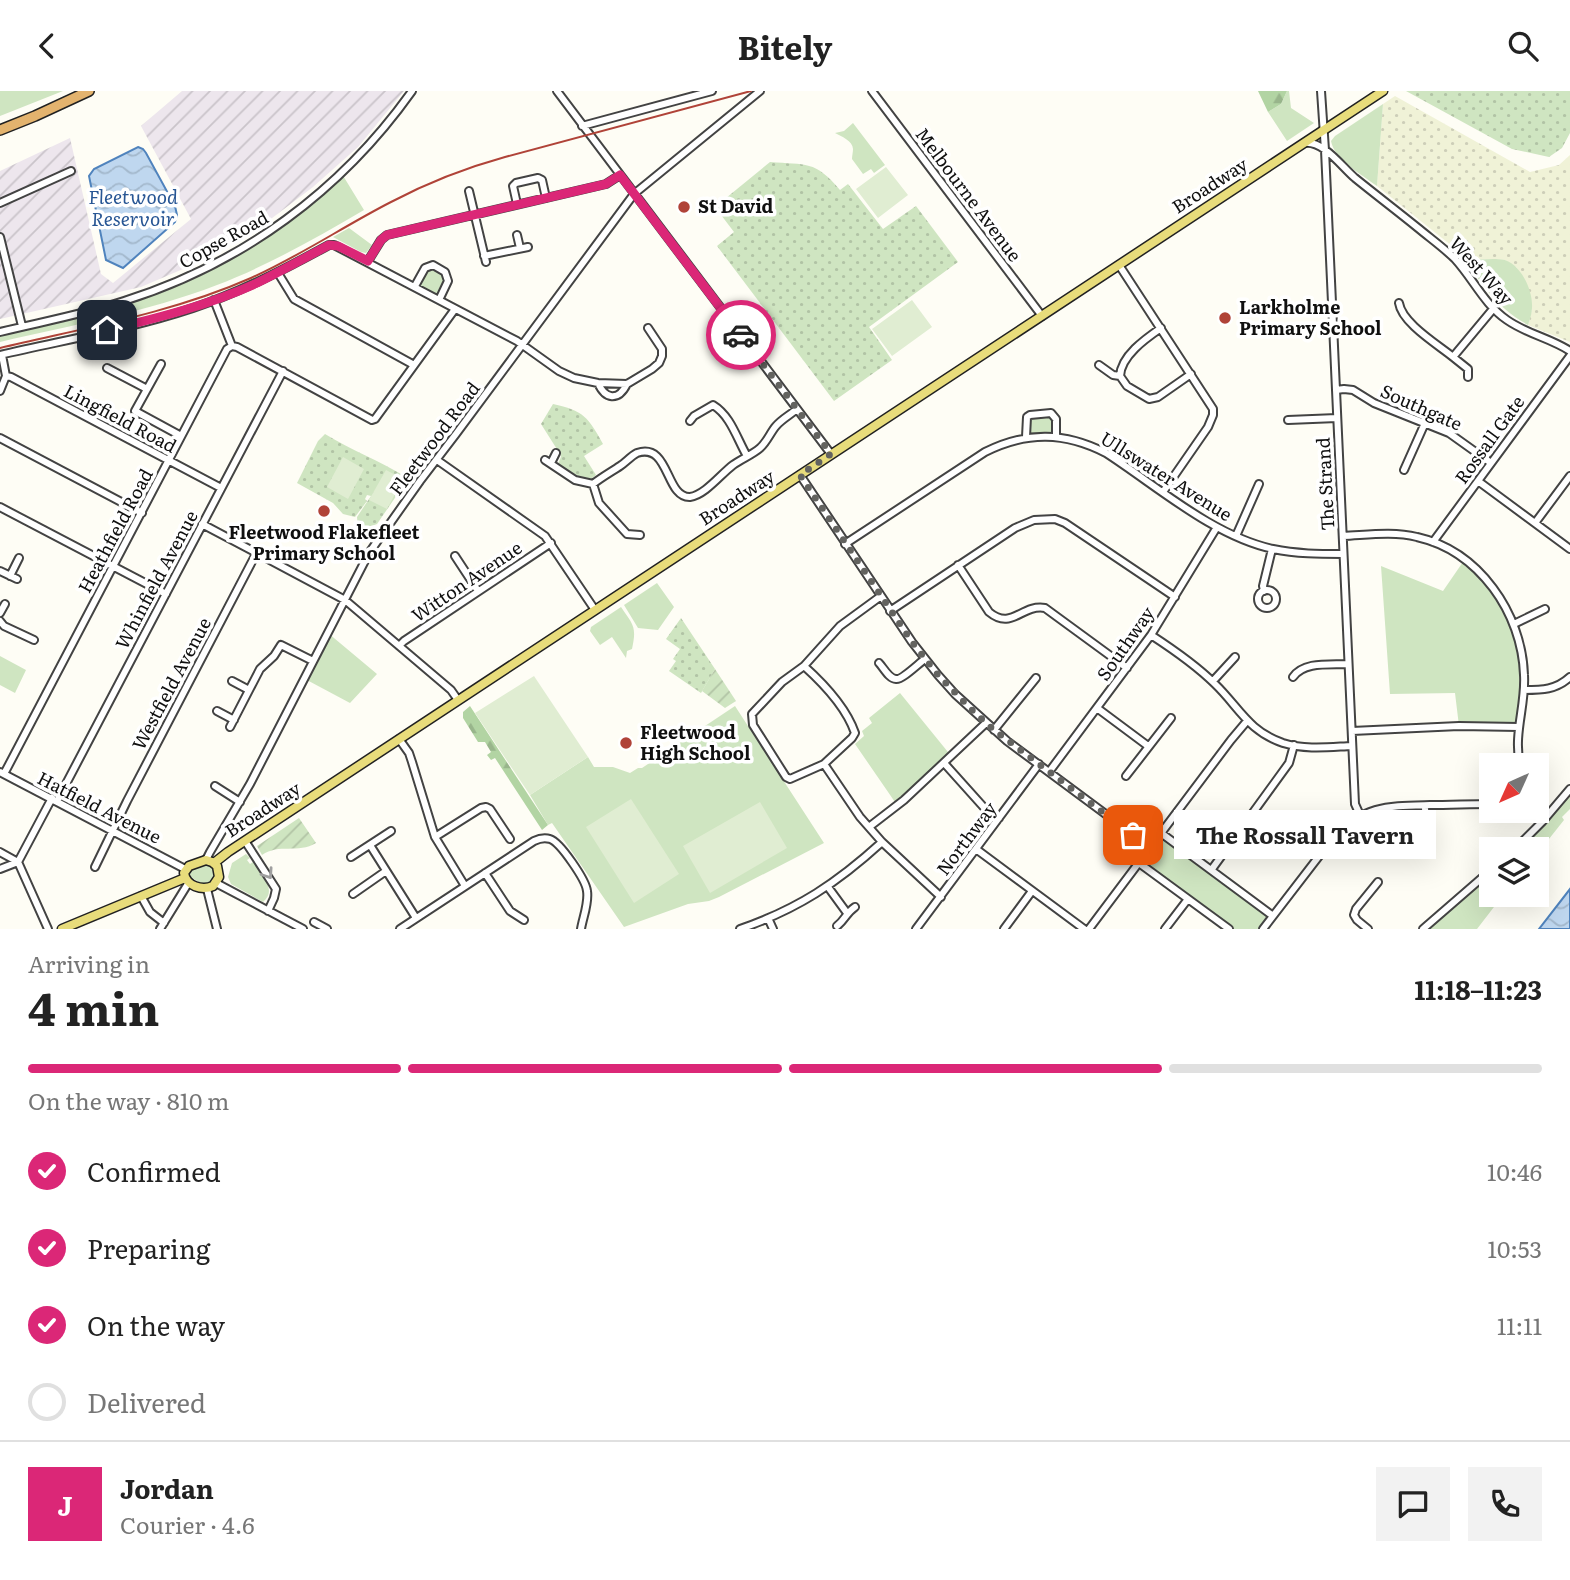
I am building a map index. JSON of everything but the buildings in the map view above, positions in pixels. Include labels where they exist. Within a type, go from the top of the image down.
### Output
[{"type":"highway","points":[[0,130],[89,91]]},
{"type":"main road","name":"Broadway","points":[[210,862],[1383,91]]},
{"type":"main road","points":[[62,929],[186,877],[192,864],[210,862],[219,872],[216,883],[207,889],[201,888],[186,877]]},
{"type":"street","name":"Copse Road","points":[[0,332],[122,302],[161,289],[252,244],[294,214],[342,174],[377,136],[412,91]]},
{"type":"street","points":[[556,91],[831,454]]},
{"type":"street","points":[[582,126],[712,91]]},
{"type":"street","name":"Fleetwood Road","points":[[210,862],[209,852],[240,802],[369,553],[420,481],[634,194],[760,91]]},
{"type":"street","name":"Melbourne Avenue","points":[[872,91],[1042,316]]},
{"type":"street","name":"The Strand","points":[[1321,91],[1355,804],[1360,815]]},
{"type":"street","points":[[1303,143],[1315,143],[1325,149]]},
{"type":"street","name":"West Way","points":[[1325,149],[1347,171],[1454,259],[1493,309],[1522,329],[1552,341],[1570,353]]},
{"type":"street","name":"West Way","points":[[1326,166],[1347,171]]},
{"type":"street","points":[[0,203],[71,171]]},
{"type":"street","points":[[368,261],[387,235],[606,184],[620,175]]},
{"type":"street","points":[[517,204],[513,186],[538,178],[546,198]]},
{"type":"street","points":[[469,191],[485,259],[524,248],[517,235]]},
{"type":"street","points":[[0,237],[22,326]]},
{"type":"street","points":[[0,391],[6,376],[1,355],[190,309],[278,273],[329,245],[338,246],[368,261],[523,345],[566,376],[598,383],[627,384]]},
{"type":"street","points":[[415,286],[425,268],[433,265],[445,272],[448,281],[439,300]]},
{"type":"street","points":[[1119,265],[1210,403],[1213,415],[1208,427],[1163,492]]},
{"type":"street","points":[[278,273],[294,299],[414,365]]},
{"type":"street","points":[[214,300],[232,346],[372,419],[375,419],[455,309]]},
{"type":"street","points":[[1399,303],[1406,318],[1468,369],[1468,377]]},
{"type":"street","points":[[1453,357],[1493,309]]},
{"type":"street","points":[[598,383],[606,395],[620,395],[627,384],[659,363],[662,349],[648,328]]},
{"type":"street","points":[[1161,328],[1131,354],[1123,364],[1120,376],[1127,386],[1149,399],[1158,397],[1191,374]]},
{"type":"street","name":"Heathfield Road","points":[[2,773],[227,349],[232,346]]},
{"type":"street","name":"Rossall Gate","points":[[1433,542],[1570,353]]},
{"type":"street","points":[[161,364],[135,411],[181,436]]},
{"type":"street","points":[[1099,365],[1113,375],[1120,376]]},
{"type":"street","points":[[107,368],[147,389]]},
{"type":"street","name":"Whinfield Avenue","points":[[18,862],[166,594],[283,371]]},
{"type":"street","name":"Lingfield Road","points":[[6,376],[221,488]]},
{"type":"street","name":"Southgate","points":[[1336,390],[1353,390],[1374,403],[1456,437],[1491,463]]},
{"type":"street","points":[[690,421],[713,405],[720,409],[747,456]]},
{"type":"street","points":[[556,453],[548,461],[575,480],[593,484],[638,453],[653,454],[665,468],[677,492],[691,497],[708,487],[728,468],[758,450],[776,426],[797,409]]},
{"type":"street","points":[[1026,437],[1027,417],[1051,414],[1056,419],[1056,437]]},
{"type":"street","points":[[1288,420],[1337,418]]},
{"type":"street","points":[[1404,470],[1425,423]]},
{"type":"street","name":"Ullswater Avenue","points":[[845,544],[985,452],[1026,437],[1056,437],[1090,445],[1106,453],[1217,527],[1236,536],[1272,548],[1302,553],[1343,554]]},
{"type":"street","points":[[0,438],[142,513]]},
{"type":"street","points":[[437,460],[545,536],[595,610]]},
{"type":"street","points":[[800,475],[890,611],[955,694],[994,730],[1150,848]]},
{"type":"street","points":[[1535,523],[1570,476]]},
{"type":"street","points":[[1478,481],[1570,549]]},
{"type":"street","points":[[593,484],[599,503],[626,538],[640,535]]},
{"type":"street","points":[[1236,536],[1259,484]]},
{"type":"street","points":[[0,507],[166,594]]},
{"type":"street","points":[[890,611],[958,565],[1034,520],[1055,519],[1074,527],[1175,597]]},
{"type":"street","points":[[202,524],[345,600],[451,690],[458,700]]},
{"type":"street","name":"Southway","points":[[1049,772],[1151,635],[1217,527]]},
{"type":"street","points":[[1343,536],[1398,534],[1433,542],[1456,553],[1476,569],[1502,600],[1514,624],[1523,658],[1524,689],[1518,753]]},
{"type":"street","name":"Witton Avenue","points":[[400,646],[551,543]]},
{"type":"street","points":[[1264,591],[1272,548]]},
{"type":"street","name":"Westfield Avenue","points":[[95,867],[257,552]]},
{"type":"street","points":[[455,556],[478,591]]},
{"type":"street","points":[[10,576],[19,558]]},
{"type":"street","points":[[958,565],[995,617],[1007,620],[1037,606],[1045,608],[1127,668]]},
{"type":"street","points":[[0,571],[17,579]]},
{"type":"street","points":[[804,666],[832,695],[855,733],[824,764],[790,779],[753,725],[751,719],[755,710],[804,666],[840,626],[881,596]]},
{"type":"street","points":[[0,613],[5,604]]},
{"type":"street","points":[[1514,624],[1545,609]]},
{"type":"street","points":[[0,621],[4,627],[34,641]]},
{"type":"street","points":[[1151,635],[1213,681],[1247,721],[1269,737],[1294,745],[1322,748],[1352,746]]},
{"type":"street","points":[[217,711],[232,724],[260,669],[281,645],[313,661]]},
{"type":"street","points":[[1213,681],[1235,657]]},
{"type":"street","points":[[880,663],[891,677],[896,679],[925,659]]},
{"type":"street","points":[[1293,677],[1297,670],[1311,666],[1348,664]]},
{"type":"street","points":[[1524,689],[1552,688],[1570,677]]},
{"type":"street","points":[[994,730],[1036,678]]},
{"type":"street","points":[[232,681],[249,690]]},
{"type":"street","points":[[1097,708],[1148,747]]},
{"type":"street","points":[[1126,776],[1171,718]]},
{"type":"street","points":[[976,849],[1086,929],[1247,721]]},
{"type":"street","points":[[869,827],[904,800],[986,723]]},
{"type":"street","points":[[1352,731],[1459,726],[1519,727]]},
{"type":"street","points":[[399,739],[409,753],[435,837],[465,886]]},
{"type":"street","points":[[1212,869],[1289,763],[1294,745]]},
{"type":"street","points":[[944,763],[988,812],[999,818]]},
{"type":"street","points":[[824,764],[882,842],[941,897]]},
{"type":"street","name":"Northway","points":[[916,929],[1039,764]]},
{"type":"street","name":"Hatfield Avenue","points":[[2,773],[113,830],[186,877]]},
{"type":"street","points":[[215,786],[240,802]]},
{"type":"street","points":[[1549,814],[1570,789]]},
{"type":"street","points":[[1263,929],[1333,838],[1360,815],[1391,806],[1479,804]]},
{"type":"street","points":[[1425,806],[1426,850]]},
{"type":"street","points":[[435,837],[486,807],[510,839]]},
{"type":"street","points":[[1527,837],[1541,823]]},
{"type":"street","points":[[351,857],[391,831]]},
{"type":"street","points":[[1161,833],[1273,916]]},
{"type":"street","points":[[400,929],[542,838],[552,839],[560,846],[586,886],[587,897],[581,929]]},
{"type":"street","points":[[245,841],[276,888],[268,911]]},
{"type":"street","points":[[740,929],[796,907],[850,871],[882,842]]},
{"type":"street","points":[[370,845],[416,918]]},
{"type":"street","points":[[0,852],[18,862],[48,929]]},
{"type":"street","points":[[0,869],[18,862]]},
{"type":"street","points":[[1139,863],[1229,929]]},
{"type":"street","points":[[353,894],[386,871]]},
{"type":"street","points":[[485,873],[510,911],[524,920]]},
{"type":"street","points":[[141,896],[162,926],[186,877]]},
{"type":"street","points":[[1423,929],[1479,880]]},
{"type":"street","points":[[1368,929],[1354,915],[1377,882]]},
{"type":"street","points":[[216,883],[303,929]]},
{"type":"street","points":[[828,887],[846,913]]},
{"type":"street","points":[[207,889],[216,929]]},
{"type":"street","points":[[1004,929],[1032,891]]},
{"type":"street","points":[[1165,929],[1188,899]]},
{"type":"street","points":[[837,926],[844,920],[846,913],[855,907]]},
{"type":"street","points":[[768,918],[773,929]]},
{"type":"street","points":[[314,922],[327,929]]},
{"type":"shaded area","points":[[182,91],[404,91],[358,147],[313,187],[255,231],[190,266],[141,287],[0,319],[0,171],[70,138],[101,274],[113,283],[191,219],[141,126]]},
{"type":"green space","points":[[0,91],[63,91],[0,116]]},
{"type":"green space","points":[[1258,91],[1287,91],[1281,104],[1268,112]]},
{"type":"green space","points":[[1287,91],[1291,108],[1314,123],[1287,141],[1268,112],[1281,104]]},
{"type":"green space","points":[[1406,91],[1570,91],[1570,133],[1562,148],[1549,157],[1512,149]]},
{"type":"green space","points":[[1395,96],[1530,172],[1559,165],[1570,155],[1570,342],[1528,325],[1532,310],[1517,268],[1505,260],[1464,260],[1452,246],[1377,186],[1383,104]]},
{"type":"green space","points":[[1383,104],[1377,186],[1343,160],[1331,141]]},
{"type":"green space","points":[[853,123],[885,165],[874,173],[871,169],[863,174],[852,159],[851,144],[835,133],[844,131]]},
{"type":"green space","points":[[770,162],[809,166],[824,173],[840,190],[848,184],[883,229],[916,206],[958,262],[869,327],[892,360],[834,401],[717,246],[734,232],[715,207]]},
{"type":"green space","points":[[886,167],[908,195],[878,218],[856,189]]},
{"type":"green space","points":[[342,174],[364,210],[274,260],[191,295],[0,342],[0,336],[130,303],[204,274],[274,227]]},
{"type":"green space","points":[[349,228],[372,245],[366,253],[333,237]]},
{"type":"green space","points":[[1493,259],[1511,263],[1525,280],[1532,301],[1528,325],[1499,304],[1464,260]]},
{"type":"green space","points":[[433,265],[445,272],[448,281],[439,300],[415,286],[425,268]]},
{"type":"green space","points":[[912,300],[932,327],[892,356],[872,329]]},
{"type":"green space","points":[[553,404],[578,412],[594,428],[603,444],[584,456],[596,475],[591,479],[578,476],[558,464],[560,454],[541,424]]},
{"type":"green space","points":[[1055,415],[1056,437],[1026,437],[1027,417]]},
{"type":"green space","points":[[325,434],[406,477],[407,483],[377,524],[366,528],[362,524],[358,528],[357,517],[371,496],[367,495],[367,501],[355,517],[343,514],[333,503],[297,483],[318,441]]},
{"type":"green space","points":[[343,457],[364,469],[348,499],[327,487]]},
{"type":"green space","points":[[386,470],[403,479],[387,509],[369,500]]},
{"type":"green space","points":[[1465,559],[1502,600],[1523,658],[1519,727],[1459,726],[1455,693],[1390,694],[1381,566],[1443,591]]},
{"type":"green space","points":[[657,583],[674,607],[658,630],[638,628],[624,605]]},
{"type":"green space","points":[[621,607],[634,630],[632,649],[627,651],[626,658],[612,637],[600,645],[590,631],[591,627]]},
{"type":"green space","points":[[681,618],[715,669],[701,693],[669,671],[680,649],[666,639]]},
{"type":"green space","points":[[328,633],[377,674],[350,703],[305,679]]},
{"type":"green space","points":[[0,656],[26,670],[15,693],[0,685]]},
{"type":"green space","points":[[715,669],[736,701],[725,708],[702,691]]},
{"type":"green space","points":[[534,676],[588,757],[530,795],[475,713]]},
{"type":"green space","points":[[900,693],[952,757],[897,805],[855,744],[864,736],[862,731],[872,723],[869,718]]},
{"type":"green space","points":[[470,706],[548,825],[542,830],[495,758],[491,760],[487,755],[491,752],[485,742],[478,742],[463,718],[463,712]]},
{"type":"green space","points":[[735,706],[824,843],[719,897],[688,904],[624,927],[552,823],[548,825],[530,795],[588,757],[594,767],[613,767],[630,773],[642,768]]},
{"type":"green space","points":[[1570,789],[1570,809],[1549,839],[1526,837],[1539,823],[1549,823],[1549,812]]},
{"type":"green space","points":[[631,799],[679,874],[634,903],[586,827]]},
{"type":"green space","points":[[760,802],[787,848],[710,893],[683,846]]},
{"type":"green space","points":[[299,818],[316,843],[302,848],[268,851],[262,855],[257,846]]},
{"type":"green space","points":[[1161,833],[1273,916],[1263,929],[1229,929],[1139,863]]},
{"type":"green space","points":[[246,854],[250,858],[247,860],[250,864],[253,862],[269,887],[263,902],[231,884],[228,877],[232,863]]},
{"type":"green space","points":[[203,864],[212,867],[215,875],[213,882],[204,885],[190,875],[191,869]]},
{"type":"green space","points":[[1479,880],[1479,907],[1494,907],[1477,929],[1423,929]]},
{"type":"water","name":"Fleetwood Reservoir","points":[[138,147],[146,153],[175,206],[177,215],[175,222],[123,268],[106,260],[89,176],[94,169]]},
{"type":"water","points":[[1570,889],[1570,929],[1539,929]]},
{"type":"tram line","points":[[0,348],[127,319],[221,290],[287,260],[405,195],[475,166],[751,91]]},
{"type":"way so far","points":[[741,335],[831,454],[800,475],[925,659],[955,694],[1007,741],[1133,835]]},
{"type":"place","name":"St David","points":[[684,207]]},
{"type":"place","name":"Larkholme Primary School","points":[[1225,318]]},
{"type":"place","name":"Fleetwood Flakefleet Primary School","points":[[324,511]]},
{"type":"place","name":"Fleetwood High School","points":[[626,743]]},
{"type":"place","name":"The Rossall Tavern","points":[[1133,835]]},
{"type":"route","points":[[107,330],[190,309],[214,300],[278,273],[329,245],[334,244],[368,261],[387,235],[606,184],[620,175],[741,335]]}]
